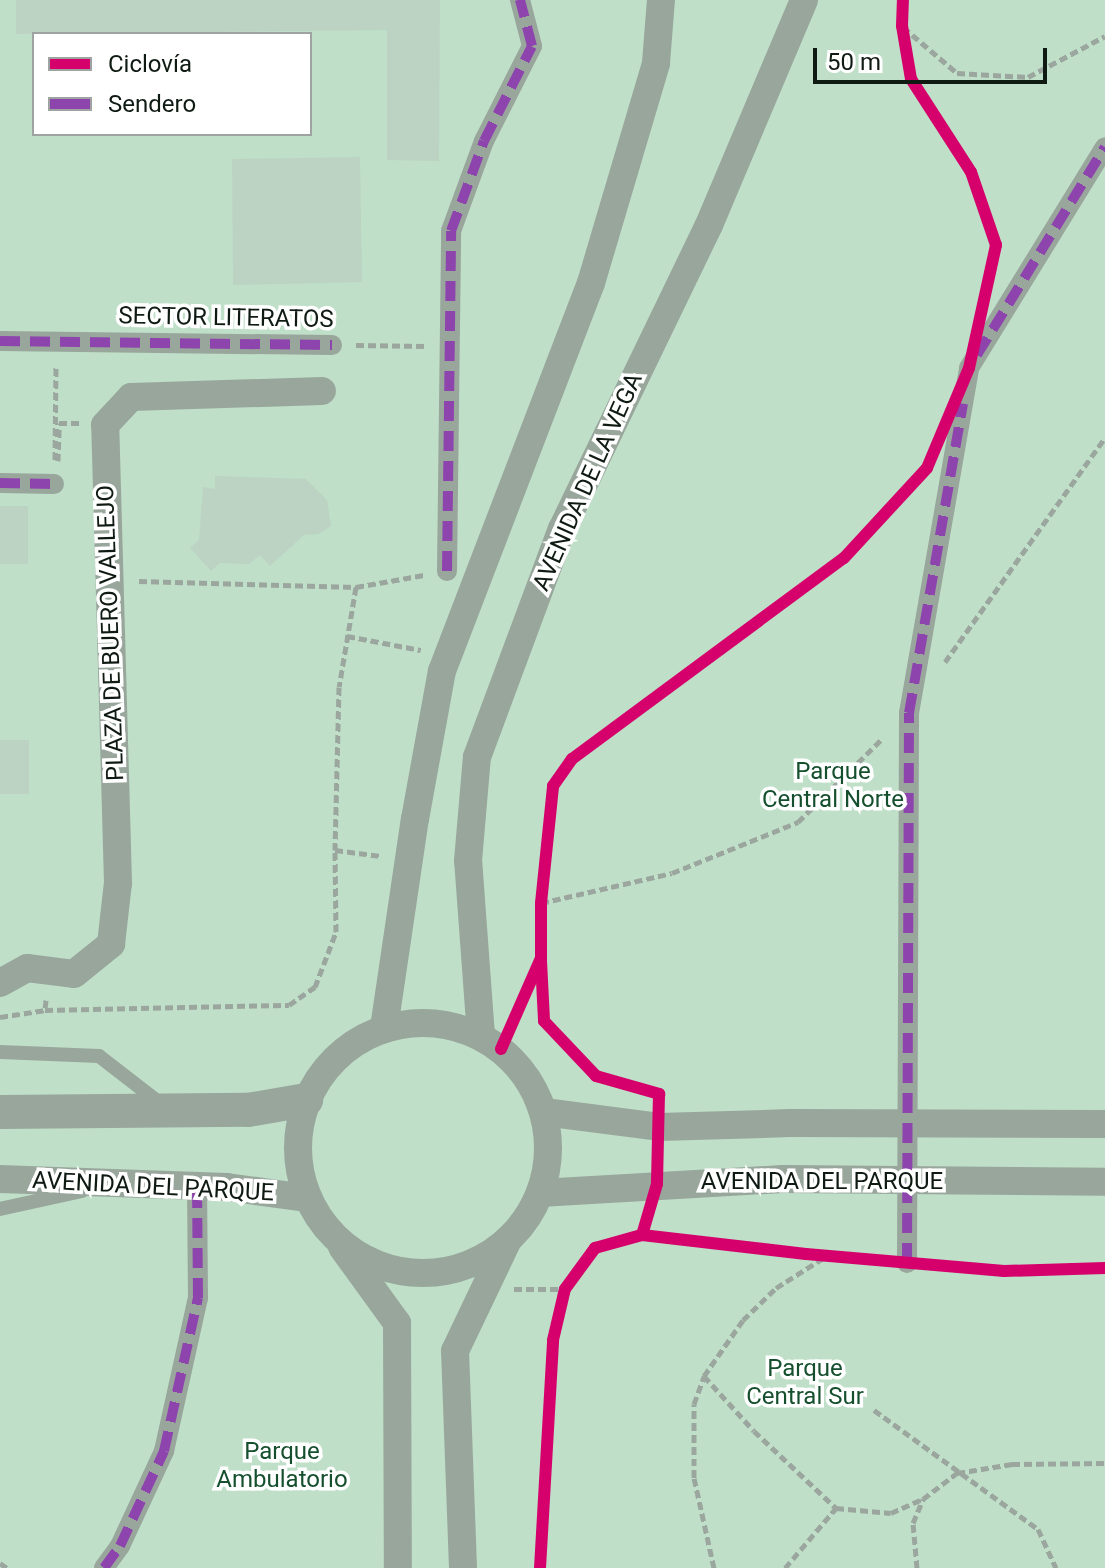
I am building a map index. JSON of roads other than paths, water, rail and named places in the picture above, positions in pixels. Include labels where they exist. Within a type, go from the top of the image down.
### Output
[{"type":"street","points":[[447,571],[451,231],[484,141],[532,46],[520,0]]},
{"type":"street","points":[[384,1028],[409,859],[442,671],[591,283],[656,63],[661,0]]},
{"type":"street","name":"AVENIDA DE LA VEGA","points":[[491,1043],[468,861],[477,757],[562,529],[709,225],[804,0]]},
{"type":"street","points":[[907,1263],[909,713],[969,368],[1103,156]]},
{"type":"street","name":"SECTOR LITERATOS","points":[[0,341],[332,345]]},
{"type":"street","name":"PLAZA DE BUERO VALLEJO","points":[[0,983],[27,968],[74,974],[111,944],[118,883],[105,425],[131,397],[322,391]]},
{"type":"street","points":[[0,483],[54,484]]},
{"type":"street","points":[[398,1568],[397,1323],[306,1198],[296,1149],[306,1100],[325,1069],[351,1044],[384,1028],[434,1022],[491,1043],[528,1078],[544,1112],[549,1153],[540,1193],[526,1220],[507,1242],[455,1351],[463,1568]]},
{"type":"street","points":[[0,1112],[248,1110],[306,1100]]},
{"type":"street","points":[[544,1112],[659,1127],[790,1123],[1105,1124]]},
{"type":"street","name":"AVENIDA DEL PARQUE","points":[[0,1179],[197,1186],[306,1198]]},
{"type":"street","name":"AVENIDA DEL PARQUE","points":[[540,1193],[783,1179],[1105,1182]]},
{"type":"street","points":[[104,1568],[120,1546],[164,1451],[198,1298],[197,1186]]},
{"type":"street","points":[[339,1243],[392,1271],[408,1271],[453,1270],[507,1242]]},
{"type":"lane","points":[[0,1052],[99,1056],[167,1109]]},
{"type":"lane","points":[[0,1209],[117,1183]]},
{"type":"park label","name":"Parque Central Norte","points":[[833,786]]},
{"type":"park label","name":"Parque Central Sur","points":[[805,1383]]},
{"type":"park label","name":"Parque Ambulatorio","points":[[282,1466]]}]
